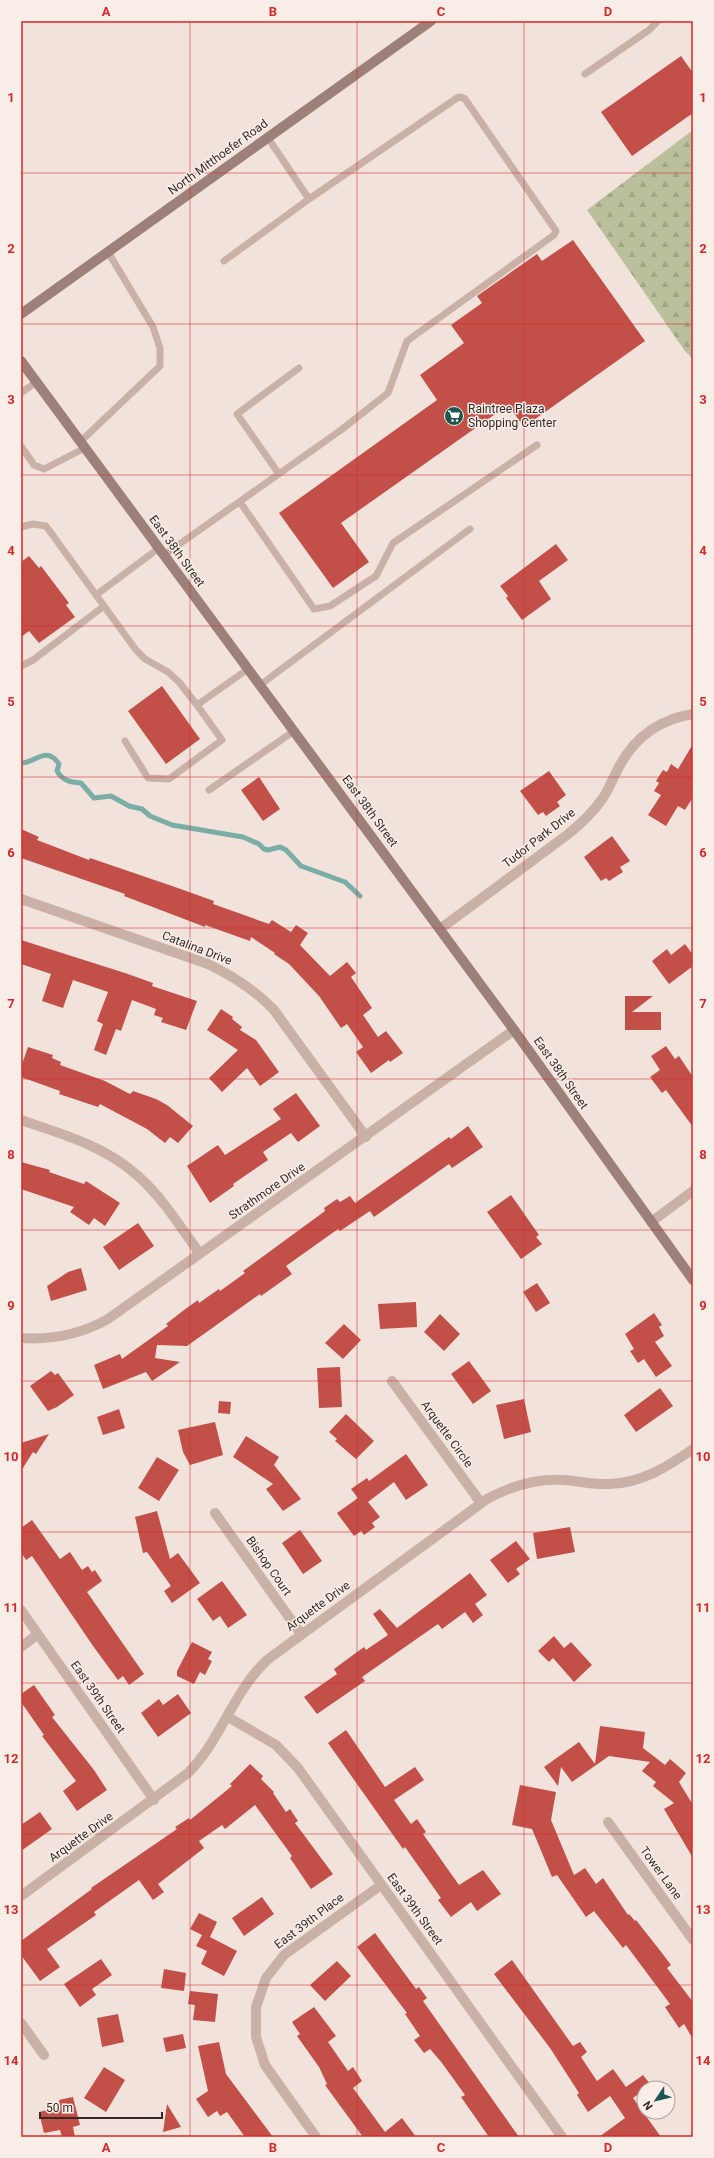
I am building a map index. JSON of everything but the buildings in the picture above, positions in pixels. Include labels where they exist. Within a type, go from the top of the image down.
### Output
[{"type":"main road","name":"North Mitthoefer Road","points":[[21,314],[431,21]]},
{"type":"main road","name":"East 38th Street","points":[[21,361],[514,1030],[693,1280]]},
{"type":"street","name":"Tudor Park Drive","points":[[440,929],[585,820],[603,797],[624,758],[638,740],[664,722],[693,714]]},
{"type":"street","name":"Catalina Drive","points":[[21,900],[208,964],[234,977],[264,999],[274,1010],[366,1137]]},
{"type":"street","name":"Strathmore Drive","points":[[21,1338],[58,1338],[95,1326],[114,1315],[366,1137],[514,1030]]},
{"type":"street","points":[[21,1120],[80,1140],[114,1157],[138,1176],[159,1198],[200,1254]]},
{"type":"street","points":[[651,1222],[693,1191]]},
{"type":"street","name":"Arquette Circle","points":[[392,1381],[481,1503]]},
{"type":"street","name":"Arquette Drive","points":[[21,1896],[154,1800],[198,1764],[214,1742],[255,1672],[267,1660],[481,1503],[508,1488],[530,1482],[554,1479],[610,1484],[634,1480],[666,1468],[693,1450]]},
{"type":"street","name":"Bishop Court","points":[[215,1513],[301,1634]]},
{"type":"street","name":"East 39th Street","points":[[21,1610],[154,1800]]},
{"type":"street","points":[[21,1647],[38,1634]]},
{"type":"street","name":"East 39th Street","points":[[228,1717],[263,1736],[288,1755],[562,2137]]},
{"type":"street","name":"Tower Lane","points":[[608,1822],[693,1940]]},
{"type":"street","name":"East 39th Place","points":[[316,2137],[265,2065],[256,2037],[256,2007],[266,1978],[279,1960],[290,1950],[381,1884]]},
{"type":"street","points":[[21,2023],[44,2055]]},
{"type":"lane","points":[[585,74],[649,30],[658,21]]},
{"type":"lane","points":[[96,596],[240,502],[388,393],[407,341],[554,235],[556,232],[465,100],[461,97],[309,199],[224,261]]},
{"type":"lane","points":[[268,138],[309,199]]},
{"type":"lane","points":[[21,446],[34,465],[44,469],[82,445],[160,366],[160,348],[153,327],[108,252]]},
{"type":"lane","points":[[279,474],[237,414],[299,368]]},
{"type":"lane","points":[[21,393],[36,382]]},
{"type":"lane","points":[[240,502],[314,609],[321,608],[330,606],[376,576],[393,543],[537,445]]},
{"type":"lane","points":[[21,527],[33,524],[46,526],[136,650],[145,659],[168,672],[179,682],[222,740],[169,779],[148,778],[124,741]]},
{"type":"lane","points":[[260,684],[470,529]]},
{"type":"lane","points":[[21,666],[33,660],[104,606]]},
{"type":"lane","points":[[197,705],[248,669]]},
{"type":"lane","points":[[209,790],[294,731]]},
{"type":"green space","points":[[693,130],[693,359],[685,351],[587,210]]},
{"type":"waterway","points":[[21,763],[45,755],[50,756],[59,764],[57,771],[64,779],[81,783],[94,798],[111,796],[129,806],[142,809],[150,816],[172,825],[243,837],[268,850],[280,847],[286,850],[301,866],[345,882],[360,896]]},
{"type":"place","name":"Raintree Plaza Shopping Center","points":[[454,416]]}]
